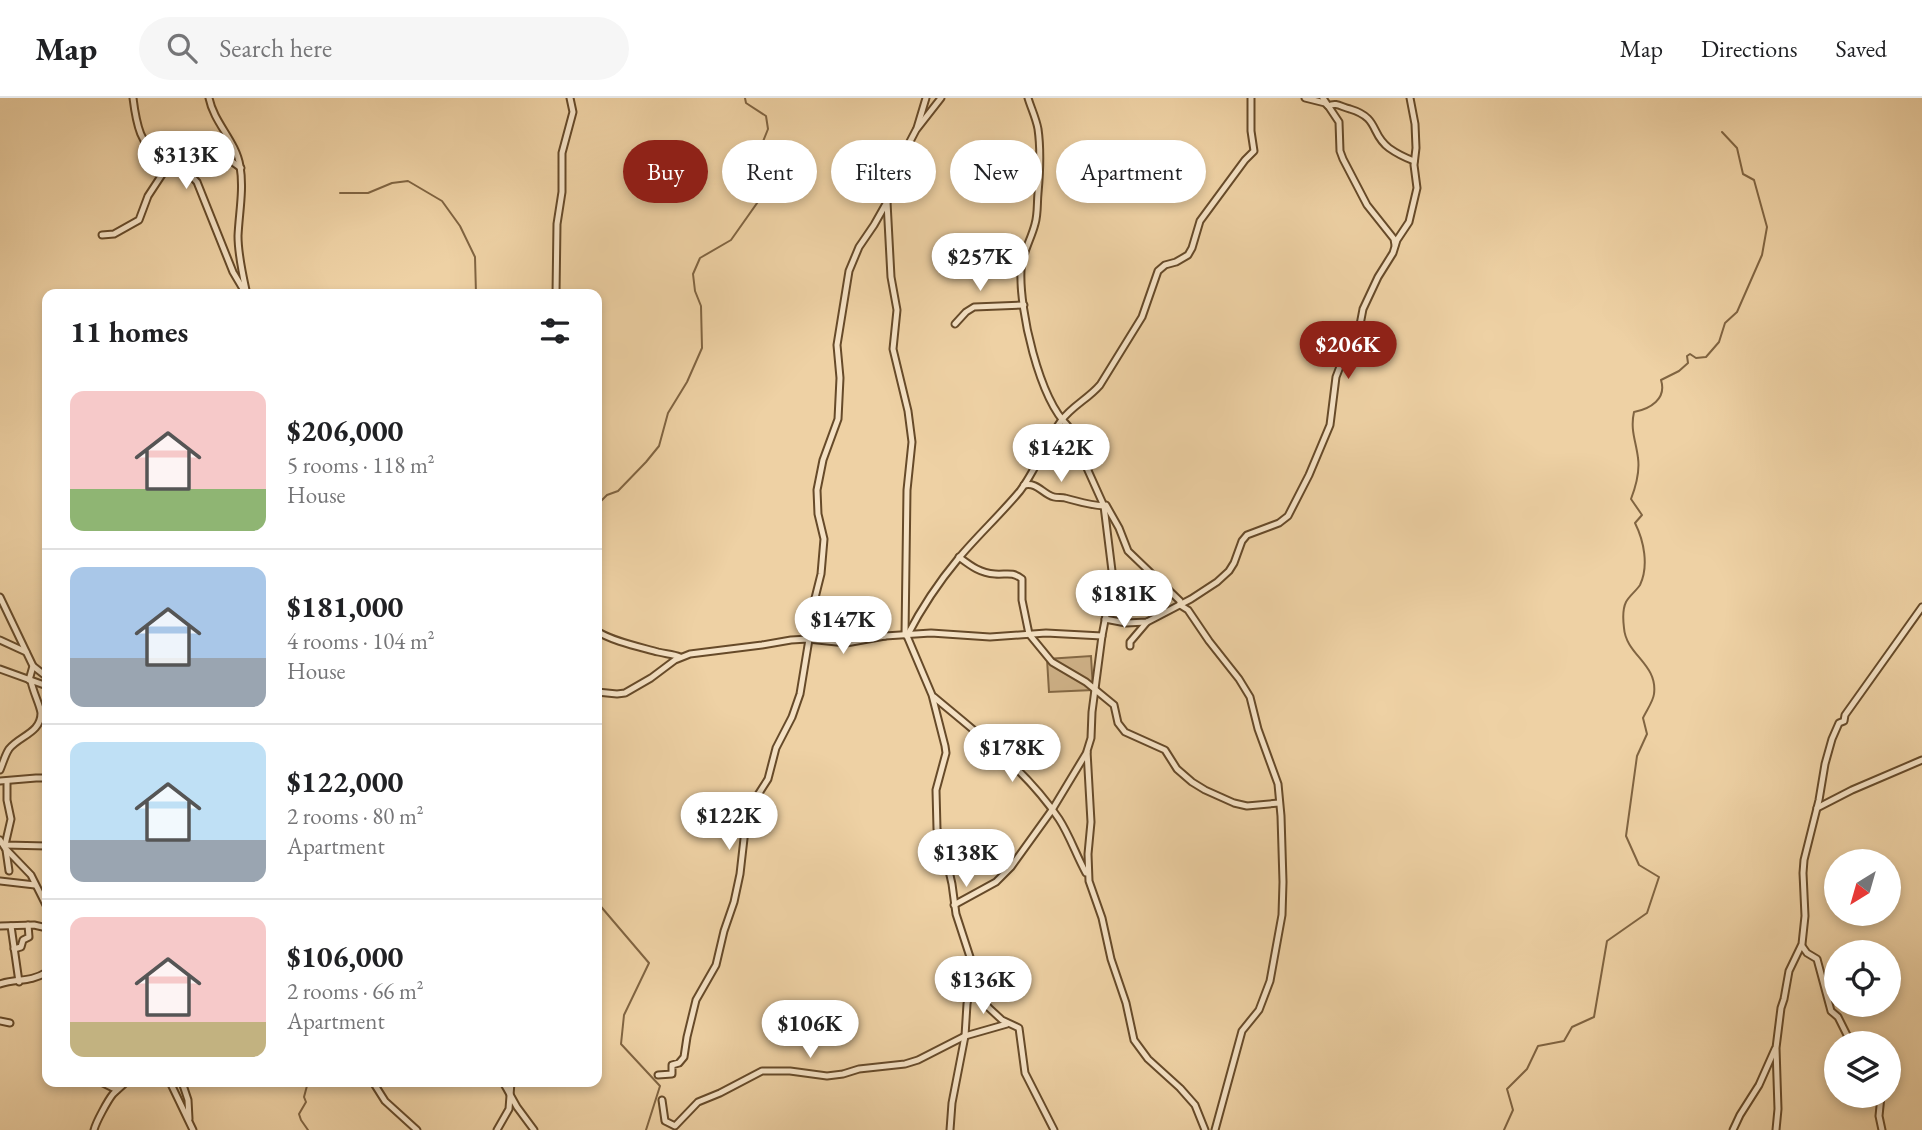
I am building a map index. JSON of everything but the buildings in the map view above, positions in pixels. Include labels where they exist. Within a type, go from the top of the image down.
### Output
[{"type":"street","points":[[133,98],[136,118],[145,144],[163,160],[186,170],[197,182],[233,272],[243,289]]},
{"type":"street","points":[[209,98],[214,114],[233,147],[241,168],[238,244],[245,289]]},
{"type":"street","points":[[556,289],[562,153],[573,113],[570,98]]},
{"type":"street","points":[[916,130],[926,98]]},
{"type":"street","points":[[911,140],[941,98]]},
{"type":"street","points":[[1028,98],[1038,128],[1040,178],[1035,224],[1022,263],[1021,278],[1031,347],[1038,368],[1128,551],[1188,610],[1248,692],[1278,783],[1282,915],[1270,981],[1259,1010],[1242,1031],[1215,1130]]},
{"type":"street","points":[[906,635],[926,602],[960,557],[1024,485],[1046,443],[1062,420],[1100,384],[1140,320],[1158,271],[1188,255],[1202,218],[1253,153],[1251,98]]},
{"type":"street","points":[[1304,98],[1318,100],[1328,106]]},
{"type":"street","points":[[1323,98],[1339,124],[1343,159],[1367,205],[1394,239],[1395,245]]},
{"type":"street","points":[[1130,646],[1130,642],[1147,622],[1201,593],[1229,571],[1247,535],[1279,523],[1288,516],[1310,475],[1330,425],[1335,379],[1339,367],[1359,330],[1363,309],[1409,222],[1414,204],[1417,188],[1414,161],[1416,148],[1410,98]]},
{"type":"street","points":[[1328,106],[1336,104],[1363,113],[1389,148],[1414,161]]},
{"type":"street","points":[[102,235],[114,234],[139,220],[148,196],[165,170],[171,163],[191,151],[220,153],[241,168]]},
{"type":"street","points":[[163,160],[165,170]]},
{"type":"street","points":[[658,1075],[671,1074],[672,1065],[683,1059],[696,1000],[716,965],[734,902],[747,813],[768,779],[778,745],[800,694],[823,555],[824,539],[818,514],[817,489],[838,419],[840,378],[837,345],[849,271],[859,247],[886,203]]},
{"type":"street","points":[[887,203],[891,277],[897,310],[893,349],[908,411],[912,442],[906,490],[906,635],[932,695],[946,749],[936,790],[937,829],[944,849],[956,914],[971,957],[972,978],[965,1036],[952,1103],[950,1130]]},
{"type":"street","points":[[954,324],[974,307],[1024,305]]},
{"type":"street","points":[[1024,485],[1038,486],[1055,498],[1064,497],[1091,506],[1104,506]]},
{"type":"street","points":[[954,905],[1003,876],[1052,810],[1087,751],[1091,738],[1102,636],[1113,579],[1101,497]]},
{"type":"street","points":[[960,557],[980,571],[1013,573],[1022,579],[1022,600],[1030,634],[1052,662],[1086,682],[1115,706],[1118,723],[1132,737],[1165,750],[1177,769],[1198,786],[1234,803],[1247,806],[1279,803]]},
{"type":"street","points":[[0,597],[33,666],[42,673]]},
{"type":"street","points":[[860,607],[881,626],[885,635]]},
{"type":"street","points":[[1776,1130],[1776,1048],[1781,1008],[1789,971],[1802,946],[1805,916],[1803,866],[1825,764],[1836,728],[1844,721],[1845,715],[1922,607]]},
{"type":"street","points":[[1105,619],[1123,623],[1147,622]]},
{"type":"street","points":[[602,692],[621,694],[633,690],[680,657],[791,640],[846,643],[885,635],[937,633],[990,637],[1061,633],[1102,636]]},
{"type":"street","points":[[602,634],[680,657]]},
{"type":"street","points":[[0,640],[26,652]]},
{"type":"street","points":[[0,770],[7,751],[33,731],[40,721],[41,710],[30,681],[33,666]]},
{"type":"street","points":[[0,669],[42,685]]},
{"type":"street","points":[[932,695],[1006,760],[1052,810],[1064,828],[1088,878],[1102,918],[1134,1040],[1148,1059],[1195,1105],[1205,1130]]},
{"type":"street","points":[[1087,751],[1091,821],[1088,878]]},
{"type":"street","points":[[1817,808],[1922,760]]},
{"type":"street","points":[[9,871],[3,845],[11,819],[3,781],[42,778]]},
{"type":"street","points":[[3,845],[42,846]]},
{"type":"street","points":[[3,845],[31,875],[42,897]]},
{"type":"street","points":[[0,881],[36,885]]},
{"type":"street","points":[[14,949],[21,947],[23,940],[29,937],[28,925]]},
{"type":"street","points":[[0,926],[42,927]]},
{"type":"street","points":[[11,926],[19,982]]},
{"type":"street","points":[[1802,946],[1818,961],[1831,1011],[1838,1017],[1845,1031]]},
{"type":"street","points":[[0,982],[19,982],[42,974]]},
{"type":"street","points":[[972,978],[985,1004],[1021,1032],[1025,1073],[1054,1130]]},
{"type":"street","points":[[0,1021],[9,1023]]},
{"type":"street","points":[[662,1100],[665,1121],[675,1126],[698,1102],[765,1070],[827,1076],[905,1064],[965,1036],[1009,1023]]},
{"type":"street","points":[[1733,1130],[1759,1085],[1776,1048]]},
{"type":"street","points":[[111,1087],[117,1090]]},
{"type":"street","points":[[93,1130],[98,1118],[120,1087]]},
{"type":"street","points":[[172,1087],[191,1127]]},
{"type":"street","points":[[184,1087],[191,1127]]},
{"type":"street","points":[[376,1087],[385,1101],[417,1130]]},
{"type":"street","points":[[506,1087],[534,1130]]},
{"type":"street","points":[[496,1130],[509,1109],[510,1087]]},
{"type":"street","points":[[1880,1108],[1882,1130]]},
{"type":"shaded area","points":[[1091,656],[1093,690],[1049,692],[1047,659]]},
{"type":"waterway","points":[[602,500],[618,491],[659,446],[668,413],[687,382],[702,348],[701,306],[695,291],[693,274],[700,258],[731,240],[772,182],[772,170],[756,159],[768,129],[766,116],[746,103],[745,98]]},
{"type":"waterway","points":[[1504,1130],[1513,1110],[1507,1089],[1527,1069],[1538,1046],[1564,1041],[1572,1027],[1594,1017],[1607,941],[1647,913],[1659,877],[1639,865],[1626,836],[1637,756],[1647,734],[1643,718],[1654,694],[1651,675],[1630,645],[1623,622],[1625,605],[1640,585],[1645,562],[1635,523],[1642,515],[1631,499],[1638,468],[1633,418],[1634,412],[1656,402],[1662,393],[1661,380],[1688,363],[1687,356],[1690,354],[1696,358],[1706,357],[1719,342],[1725,323],[1737,312],[1762,255],[1767,227],[1754,180],[1743,174],[1737,148],[1722,132]]},
{"type":"waterway","points":[[340,193],[368,193],[392,183],[408,181],[442,201],[460,226],[475,257],[476,289]]},
{"type":"waterway","points":[[602,908],[649,963],[624,1015],[621,1044],[660,1086],[646,1130]]},
{"type":"waterway","points":[[307,1087],[304,1097],[306,1102],[299,1114],[308,1130]]}]
